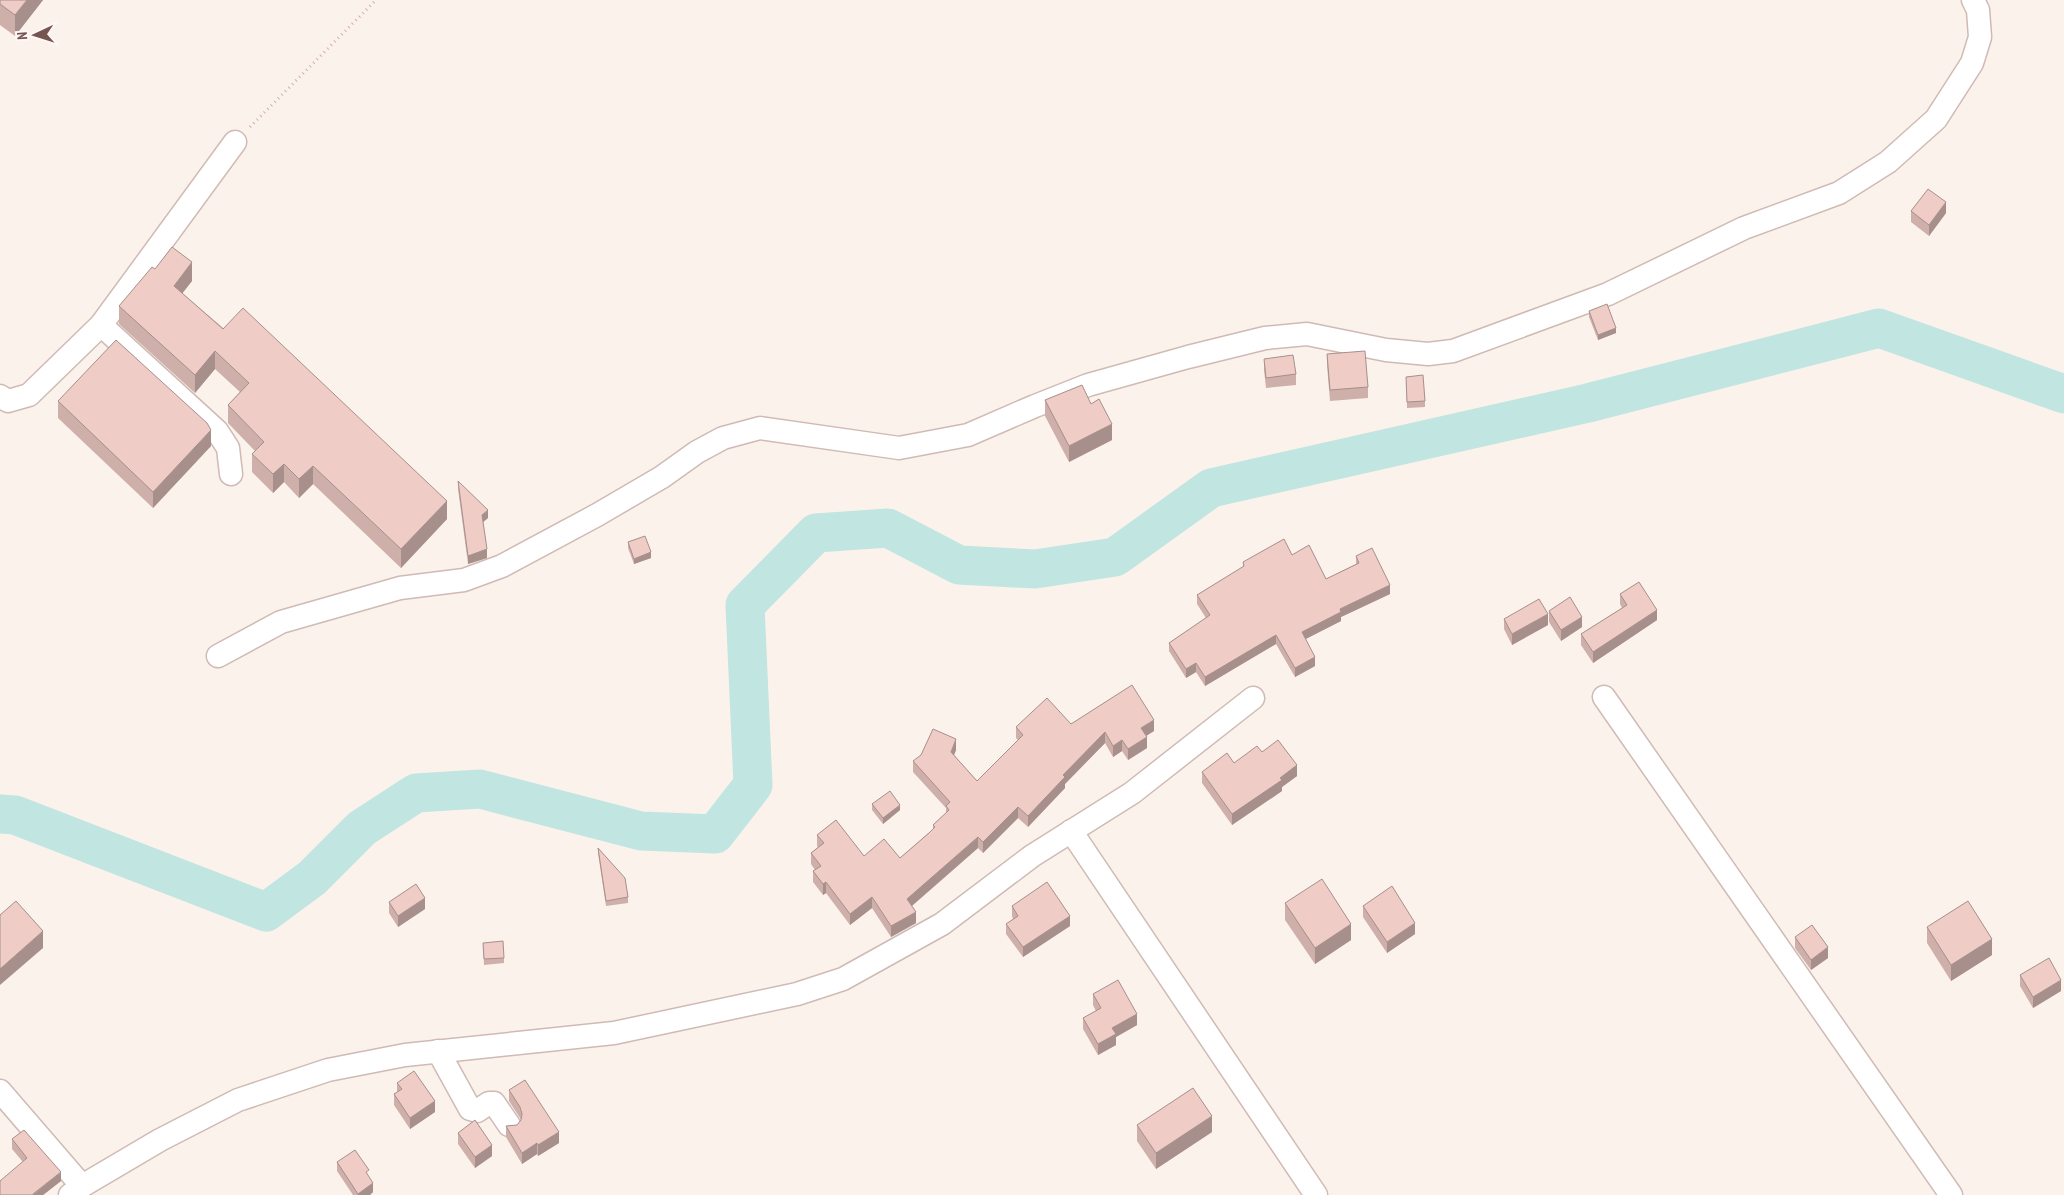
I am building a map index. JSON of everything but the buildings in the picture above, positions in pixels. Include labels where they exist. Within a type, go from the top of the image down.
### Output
[{"type":"street","points":[[218,656],[281,622],[400,588],[464,580],[502,566],[597,515],[662,477],[697,452],[723,438],[760,428],[899,448],[968,436],[1088,385],[1265,338],[1307,334],[1386,350],[1428,354],[1453,351],[1599,297],[1744,228],[1839,193],[1888,162],[1936,119],[1972,63],[1980,37],[1978,10],[1973,0]]},
{"type":"street","points":[[0,396],[8,401],[29,395],[101,326],[236,142]]},
{"type":"street","points":[[101,326],[217,431],[228,448],[231,474]]},
{"type":"street","points":[[1604,697],[1951,1195]]},
{"type":"street","points":[[0,1091],[76,1190],[160,1140],[238,1100],[328,1070],[405,1055],[614,1032],[797,994],[843,979],[942,924],[1032,856],[1132,793],[1253,698]]},
{"type":"street","points":[[1071,831],[1316,1195]]},
{"type":"street","points":[[438,1051],[470,1109],[477,1111],[489,1103],[494,1103],[510,1126]]},
{"type":"path","points":[[236,142],[376,0]]},
{"type":"waterway","points":[[0,814],[15,815],[266,912],[312,878],[362,828],[416,793],[480,789],[641,831],[715,834],[753,785],[745,605],[816,533],[888,528],[959,565],[1035,569],[1115,557],[1211,488],[1588,403],[1879,328],[2064,394]]}]
